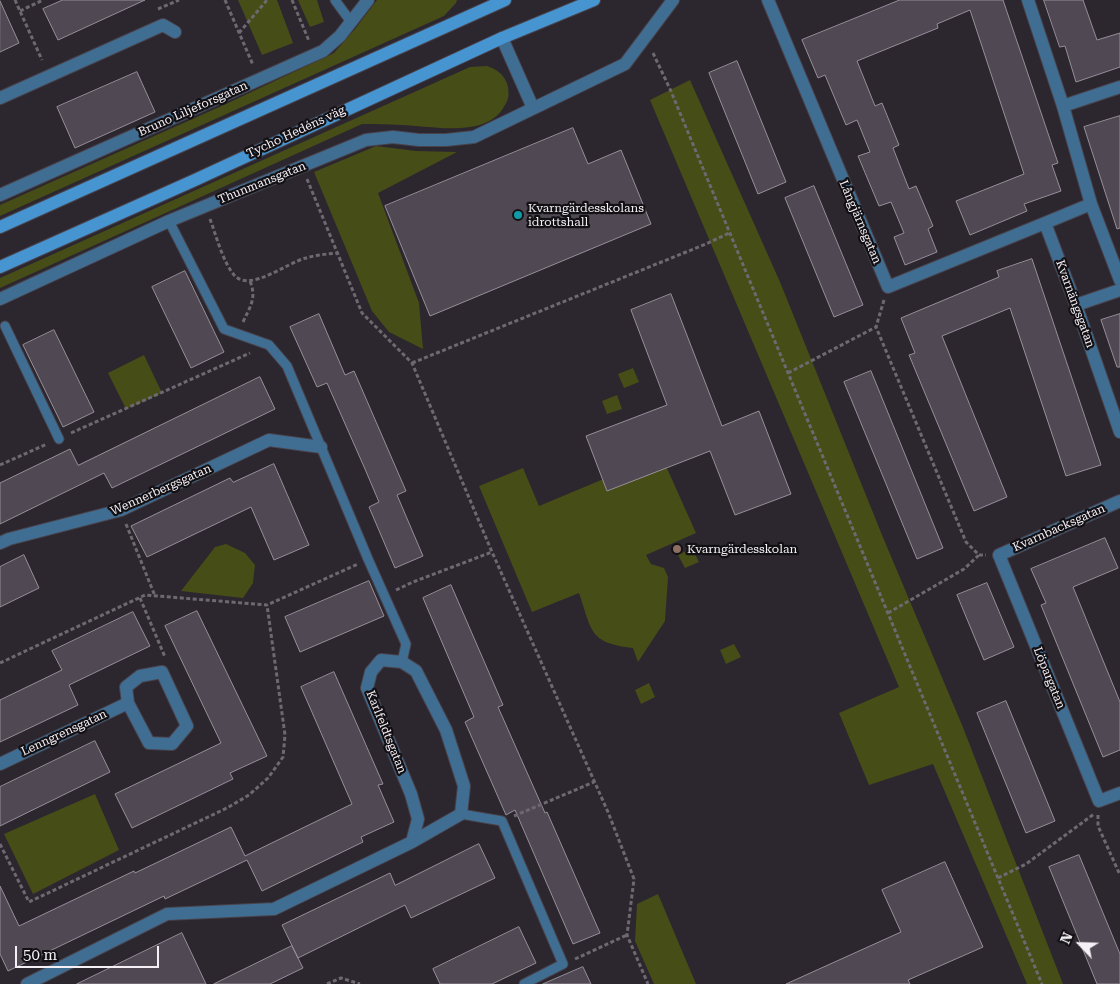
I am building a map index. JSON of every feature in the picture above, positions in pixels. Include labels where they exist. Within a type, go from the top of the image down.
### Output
[{"type":"main road","points":[[0,227],[489,3],[505,0]]},
{"type":"main road","name":"Tycho Hedéns väg","points":[[0,267],[186,184],[502,38],[594,0]]},
{"type":"street","name":"Bruno Liljeforsgatan","points":[[0,195],[323,51],[340,36],[368,0]]},
{"type":"street","name":"Thunmansgatan","points":[[0,299],[169,221],[366,140],[393,137],[419,140],[446,140],[474,137],[626,64],[673,0]]},
{"type":"street","name":"Långjärnsgatan","points":[[768,0],[888,287]]},
{"type":"street","points":[[1028,0],[1063,106],[1091,204],[1120,280]]},
{"type":"street","points":[[0,98],[163,25],[175,32]]},
{"type":"street","points":[[502,38],[533,108]]},
{"type":"street","points":[[1063,106],[1120,88]]},
{"type":"street","points":[[888,287],[1091,204]]},
{"type":"street","name":"Kvarnängsgatan","points":[[1045,223],[1120,432]]},
{"type":"street","points":[[1076,305],[1120,290]]},
{"type":"street","name":"Wennerbergsgatan","points":[[0,543],[121,510],[269,440],[321,447]]},
{"type":"street","name":"Kvarnbacksgatan","points":[[999,555],[1120,501]]},
{"type":"street","name":"Löpargatan","points":[[999,555],[1099,806]]},
{"type":"street","name":"Karlfeldtsgatan","points":[[402,662],[381,660],[371,672],[366,688],[411,794],[418,819],[412,842]]},
{"type":"street","points":[[27,984],[167,914],[274,909],[412,842],[461,814],[464,786],[446,730],[416,671],[402,662]]},
{"type":"street","points":[[162,672],[188,726],[172,744],[150,743],[128,703],[126,687],[140,676],[162,672]]},
{"type":"street","name":"Lenngrensgatan","points":[[0,764],[128,703]]},
{"type":"street","points":[[1099,806],[1120,793]]},
{"type":"lane","points":[[335,0],[351,22]]},
{"type":"lane","points":[[169,221],[224,329],[269,345],[287,366],[368,560],[406,644],[402,662]]},
{"type":"lane","points":[[5,326],[59,439]]},
{"type":"lane","points":[[461,814],[502,821],[564,964],[524,984]]},
{"type":"path","points":[[15,0],[42,60]]},
{"type":"path","points":[[20,11],[43,0]]},
{"type":"path","points":[[225,0],[253,65]]},
{"type":"path","points":[[239,33],[267,0]]},
{"type":"path","points":[[292,0],[315,55]]},
{"type":"path","points":[[643,41],[649,45],[670,89],[1042,984]]},
{"type":"path","points":[[306,177],[362,314],[412,363],[492,552],[594,782],[634,879],[627,935],[648,984]]},
{"type":"path","points":[[210,218],[229,269],[236,278],[244,281],[266,276],[305,258],[337,253]]},
{"type":"path","points":[[412,363],[729,233]]},
{"type":"path","points":[[237,334],[253,298],[254,291],[250,281]]},
{"type":"path","points":[[888,287],[876,327],[966,542],[979,555]]},
{"type":"path","points":[[788,373],[876,327]]},
{"type":"path","points":[[0,466],[269,345]]},
{"type":"path","points":[[124,519],[155,596]]},
{"type":"path","points":[[385,596],[414,582],[492,552]]},
{"type":"path","points":[[888,613],[964,569],[979,555],[999,555]]},
{"type":"path","points":[[0,663],[145,595],[267,605],[368,560]]},
{"type":"path","points":[[140,598],[167,663]]},
{"type":"path","points":[[0,844],[29,902],[227,808],[249,795],[268,778],[283,757],[286,735],[267,605]]},
{"type":"path","points":[[502,821],[594,782]]},
{"type":"path","points":[[998,878],[1026,864],[1099,806]]},
{"type":"path","points":[[1099,806],[1098,826],[1120,875]]},
{"type":"path","points":[[564,964],[627,935]]},
{"type":"path","points":[[327,984],[341,978],[360,984]]},
{"type":"green space","points":[[238,0],[277,0],[293,43],[262,55]]},
{"type":"green space","points":[[298,0],[317,0],[324,22],[310,27]]},
{"type":"green space","points":[[377,0],[457,0],[444,16],[0,216],[0,205],[226,104],[334,53]]},
{"type":"green space","points":[[487,66],[498,71],[503,76],[507,83],[509,94],[506,103],[497,116],[486,123],[473,127],[458,128],[362,124],[0,288],[0,278],[470,67]]},
{"type":"green space","points":[[690,80],[780,282],[882,535],[962,725],[1063,984],[1027,984],[933,764],[869,785],[839,713],[899,687],[650,100]]},
{"type":"green space","points":[[376,146],[416,151],[457,152],[378,193],[419,303],[423,349],[389,332],[372,311],[314,172]]},
{"type":"green space","points":[[144,355],[162,393],[126,409],[108,373]]},
{"type":"green space","points":[[633,368],[639,382],[624,388],[618,374]]},
{"type":"green space","points":[[617,395],[622,409],[607,414],[602,401]]},
{"type":"green space","points":[[661,455],[696,533],[646,555],[651,564],[664,568],[668,577],[665,621],[638,662],[633,648],[608,643],[594,633],[579,593],[532,612],[479,486],[523,468],[539,506]]},
{"type":"green space","points":[[226,544],[245,553],[255,565],[253,583],[243,598],[181,591],[215,547]]},
{"type":"green space","points":[[692,548],[699,562],[685,568],[678,555]]},
{"type":"green space","points":[[734,644],[741,657],[726,664],[720,650]]},
{"type":"green space","points":[[649,683],[655,697],[641,704],[635,690]]},
{"type":"green space","points":[[95,794],[119,850],[33,894],[4,834]]},
{"type":"green space","points":[[658,894],[696,984],[654,984],[635,941],[637,904]]},
{"type":"building","points":[[63,0],[145,0],[58,40],[43,9]]},
{"type":"building","points":[[900,0],[1003,0],[1058,163],[1052,165],[1061,191],[1024,204],[1027,211],[970,235],[956,201],[1024,174],[970,10],[937,24],[938,28],[857,61],[875,106],[882,103],[899,145],[893,148],[909,189],[916,186],[933,226],[928,229],[937,252],[905,265],[894,237],[904,233],[891,202],[879,206],[858,156],[870,152],[857,120],[846,125],[825,75],[818,78],[802,40]]},
{"type":"building","points":[[1044,0],[1083,0],[1097,40],[1120,33],[1120,67],[1076,82],[1065,46],[1060,47]]},
{"type":"building","points":[[0,1],[19,43],[0,52]]},
{"type":"building","points":[[737,61],[786,182],[758,194],[709,73]]},
{"type":"building","points":[[137,72],[155,112],[75,148],[57,107]]},
{"type":"building","points":[[1120,116],[1120,228],[1117,229],[1084,127]]},
{"type":"building","name":"Kvarngärdesskolans idrottshall","points":[[573,128],[588,164],[621,150],[651,224],[430,316],[385,206]]},
{"type":"building","points":[[814,186],[863,305],[834,317],[785,198]]},
{"type":"building","points":[[1032,259],[1101,465],[1066,476],[1010,308],[942,336],[1007,497],[974,511],[909,355],[915,353],[901,318],[999,277],[997,271]]},
{"type":"building","points":[[185,271],[224,352],[191,368],[152,287]]},
{"type":"building","points":[[671,294],[722,426],[759,411],[791,494],[735,515],[710,451],[607,491],[586,436],[667,405],[631,310]]},
{"type":"building","points":[[319,314],[345,375],[354,371],[406,491],[397,495],[423,556],[395,568],[369,507],[379,502],[365,469],[327,383],[317,387],[290,327]]},
{"type":"building","points":[[1120,314],[1120,367],[1117,367],[1101,320]]},
{"type":"building","points":[[54,330],[94,412],[63,427],[23,345]]},
{"type":"building","points":[[871,371],[943,548],[917,559],[844,382]]},
{"type":"building","points":[[260,377],[275,409],[112,488],[104,473],[0,524],[0,483],[70,449],[78,465]]},
{"type":"building","points":[[274,464],[309,545],[274,560],[251,507],[147,557],[131,526],[230,478],[233,482]]},
{"type":"building","points":[[1105,538],[1118,568],[1073,587],[1120,702],[1120,750],[1103,757],[1041,605],[1046,603],[1031,569]]},
{"type":"building","points":[[24,555],[39,588],[0,607],[0,567]]},
{"type":"building","points":[[369,581],[384,616],[300,652],[285,617]]},
{"type":"building","points":[[987,583],[1014,647],[984,660],[957,595]]},
{"type":"building","points":[[451,585],[503,705],[498,707],[600,933],[573,944],[515,810],[506,815],[465,722],[474,717],[423,598]]},
{"type":"building","points":[[197,611],[267,756],[230,773],[233,779],[132,828],[115,794],[221,743],[165,626]]},
{"type":"building","points":[[133,612],[150,646],[69,685],[78,705],[0,742],[0,700],[62,670],[52,651]]},
{"type":"building","points":[[334,672],[383,784],[378,785],[394,822],[361,837],[363,842],[262,891],[247,860],[165,899],[164,896],[8,971],[0,954],[0,886],[19,926],[231,827],[245,856],[352,804],[301,687]]},
{"type":"building","points":[[1006,701],[1055,821],[1026,833],[977,713]]},
{"type":"building","points":[[95,741],[110,772],[0,826],[0,787]]},
{"type":"building","points":[[479,844],[495,878],[411,918],[405,905],[298,958],[282,925],[390,873],[395,885]]},
{"type":"building","points":[[1079,855],[1120,954],[1120,984],[1097,984],[1049,867]]},
{"type":"building","points":[[945,862],[983,947],[908,980],[910,984],[786,984],[901,932],[882,890]]},
{"type":"building","points":[[519,927],[536,963],[492,984],[440,984],[433,969]]},
{"type":"building","points":[[182,933],[206,984],[77,984]]},
{"type":"building","points":[[292,946],[303,968],[270,984],[214,984]]},
{"type":"building","points":[[583,967],[591,984],[543,984]]},
{"type":"place","name":"Kvarngärdesskolans idrottshall","points":[[518,215]]},
{"type":"place","name":"Kvarngärdesskolan","points":[[677,549]]}]
